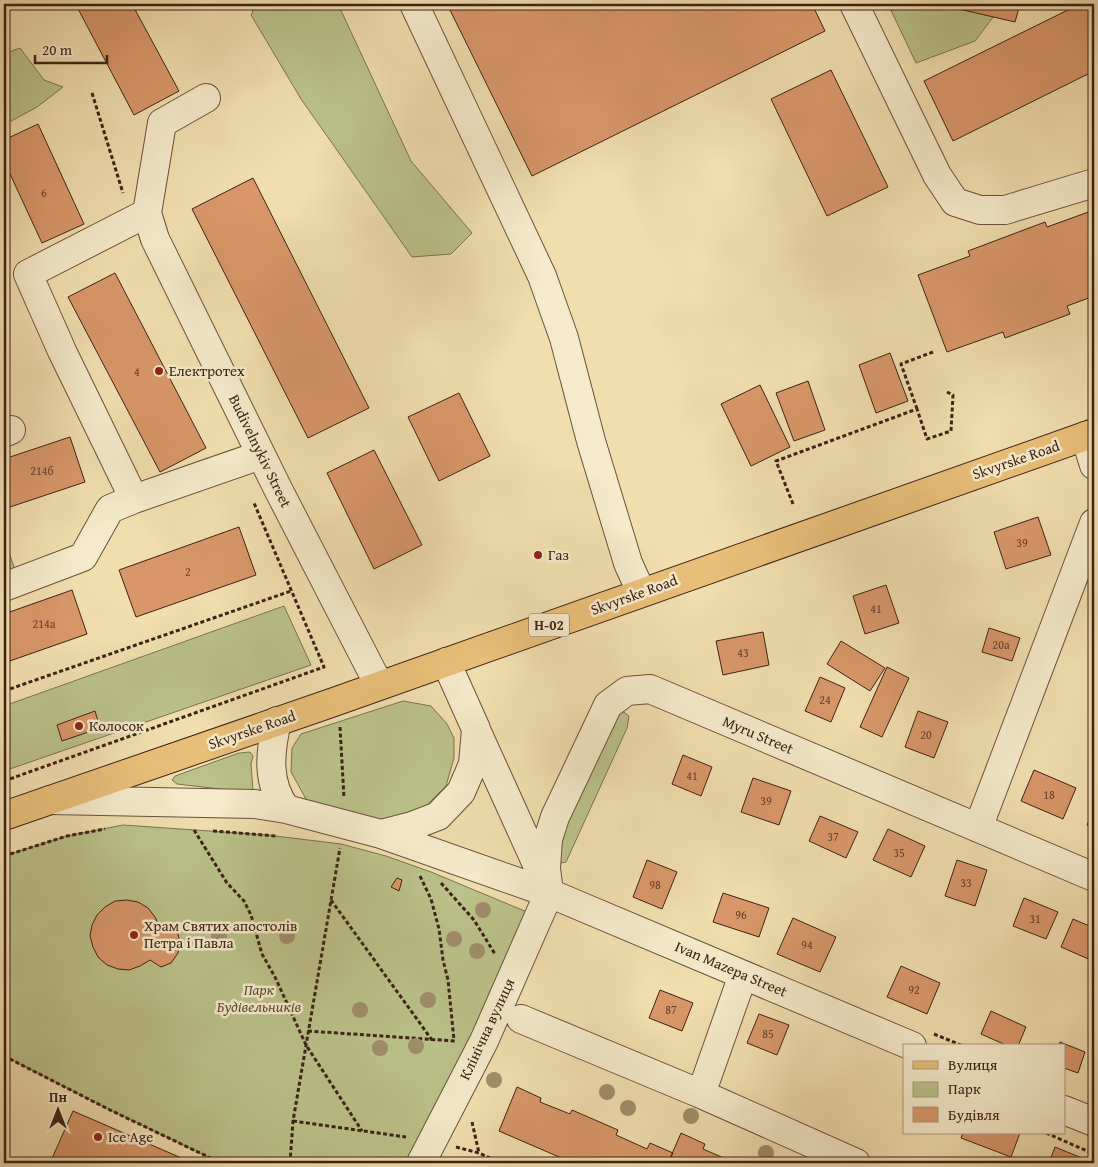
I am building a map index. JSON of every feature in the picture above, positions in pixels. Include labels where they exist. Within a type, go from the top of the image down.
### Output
[{"type":"main road","name":"Skvyrske Road","points":[[4,816],[1090,434]]},
{"type":"street","points":[[414,4],[542,276],[564,338],[590,441],[628,563],[641,592]]},
{"type":"street","points":[[854,4],[937,175],[955,202],[980,210],[1005,210],[1094,183]]},
{"type":"street","points":[[134,499],[62,351],[28,274],[147,213],[162,123],[206,98]]},
{"type":"street","name":"Budivelnykiv Street","points":[[147,213],[155,239],[261,455],[379,685]]},
{"type":"street","points":[[1090,434],[1094,465]]},
{"type":"street","points":[[4,587],[83,557],[110,509],[261,455]]},
{"type":"street","points":[[978,828],[1094,522]]},
{"type":"street","points":[[446,662],[549,893]]},
{"type":"street","name":"Myru Street","points":[[549,893],[546,868],[548,839],[555,817],[608,705],[627,691],[650,689],[1094,877]]},
{"type":"street","points":[[277,721],[272,743],[271,765],[278,797],[286,809]]},
{"type":"street","points":[[381,834],[412,826],[438,816],[461,792],[473,764],[476,729]]},
{"type":"street","name":"Ivan Mazepa Street","points":[[50,800],[255,804],[286,809],[381,834],[549,893],[907,1044]]},
{"type":"street","name":"Клінічна вулиця","points":[[426,1153],[484,1041],[549,893]]},
{"type":"street","points":[[701,1094],[743,975]]},
{"type":"street","points":[[521,1019],[701,1094],[856,1163]]},
{"type":"street","points":[[1066,1111],[1094,1122]]},
{"type":"path","points":[[933,352],[902,364],[927,439],[951,431],[953,395],[947,392]]},
{"type":"path","points":[[793,504],[776,460],[917,409]]},
{"type":"path","points":[[4,781],[324,668],[252,500]]},
{"type":"path","points":[[4,691],[291,591]]},
{"type":"path","points":[[340,722],[344,805]]},
{"type":"path","points":[[4,856],[68,836],[114,827]]},
{"type":"path","points":[[185,830],[203,831]]},
{"type":"path","points":[[194,830],[227,883],[244,901],[251,915],[262,954],[276,977],[306,1045],[362,1131]]},
{"type":"path","points":[[212,831],[277,836]]},
{"type":"path","points":[[290,1163],[293,1121],[341,844]]},
{"type":"path","points":[[420,874],[431,899],[439,929],[442,960],[448,980],[454,1042]]},
{"type":"path","points":[[436,878],[474,920],[496,956]]},
{"type":"path","points":[[331,900],[432,1041]]},
{"type":"path","points":[[308,1031],[432,1041],[484,1041]]},
{"type":"path","points":[[4,1056],[110,1110],[221,1163]]},
{"type":"path","points":[[471,1120],[479,1153]]},
{"type":"path","points":[[293,1121],[362,1131],[426,1153],[479,1153],[501,1163]]},
{"type":"path","points":[[1048,1134],[1094,1154]]},
{"type":"green space","points":[[256,4],[338,4],[411,161],[472,233],[451,254],[412,257],[301,99],[251,15]]},
{"type":"green space","points":[[888,4],[1003,4],[975,41],[916,63]]},
{"type":"green space","points":[[20,48],[44,80],[63,87],[37,107],[4,125],[4,54]]},
{"type":"green space","points":[[4,538],[16,573],[4,577]]},
{"type":"green space","points":[[284,606],[311,665],[4,771],[4,706]]},
{"type":"green space","points":[[403,701],[431,706],[447,724],[454,738],[454,758],[446,786],[427,805],[405,816],[378,820],[319,809],[306,799],[291,772],[292,748],[301,734]]},
{"type":"green space","points":[[622,711],[629,716],[627,728],[566,862],[557,864],[554,845],[613,715]]},
{"type":"green space","points":[[250,752],[253,756],[251,764],[253,790],[237,791],[177,784],[172,780],[175,776],[239,753]]},
{"type":"green space","name":"Парк Будівельників","points":[[123,825],[267,835],[341,844],[386,856],[431,872],[539,917],[421,1163],[221,1163],[110,1110],[4,1056],[4,856],[67,836]]},
{"type":"building","points":[[132,4],[179,91],[134,115],[76,5]]},
{"type":"building","points":[[447,4],[812,4],[825,31],[532,176]]},
{"type":"building","points":[[937,4],[1020,4],[1015,22]]},
{"type":"building","points":[[1080,4],[1094,4],[1094,71],[953,141],[924,81]]},
{"type":"building","points":[[831,70],[888,187],[827,216],[771,99]]},
{"type":"building","points":[[38,124],[84,224],[42,243],[4,161],[4,140]]},
{"type":"building","points":[[253,178],[369,408],[308,438],[192,209]]},
{"type":"building","points":[[1094,210],[1094,296],[1067,306],[1070,314],[1005,338],[1003,332],[947,352],[918,275],[970,256],[968,251],[1045,222],[1047,227]]},
{"type":"building","points":[[115,273],[206,448],[160,472],[68,297]]},
{"type":"building","points":[[890,353],[908,401],[876,413],[859,365]]},
{"type":"building","points":[[808,381],[825,430],[794,441],[776,393]]},
{"type":"building","points":[[760,385],[790,447],[751,466],[721,404]]},
{"type":"building","points":[[459,393],[490,456],[439,481],[408,417]]},
{"type":"building","points":[[70,437],[85,482],[4,509],[4,459]]},
{"type":"building","points":[[374,450],[422,545],[374,569],[327,473]]},
{"type":"building","points":[[1038,517],[1051,555],[1006,569],[994,532]]},
{"type":"building","points":[[239,527],[256,575],[136,617],[119,570]]},
{"type":"building","points":[[886,585],[899,623],[865,634],[853,596]]},
{"type":"building","points":[[72,590],[87,634],[4,663],[4,614]]},
{"type":"building","points":[[989,628],[1020,638],[1012,661],[982,652]]},
{"type":"building","points":[[763,632],[769,665],[723,675],[716,641]]},
{"type":"building","points":[[841,641],[885,668],[870,691],[827,664]]},
{"type":"building","points":[[887,667],[909,678],[882,737],[860,727]]},
{"type":"building","points":[[820,677],[845,688],[831,722],[805,711]]},
{"type":"building","name":"Колосок","points":[[95,711],[100,728],[62,741],[57,725]]},
{"type":"building","points":[[918,711],[948,722],[934,758],[905,747]]},
{"type":"building","points":[[683,755],[712,767],[701,796],[672,784]]},
{"type":"building","points":[[1034,770],[1076,788],[1063,819],[1021,801]]},
{"type":"building","points":[[753,778],[791,791],[779,825],[741,812]]},
{"type":"building","points":[[1094,810],[1094,828],[1087,825]]},
{"type":"building","points":[[820,816],[858,832],[846,858],[809,841]]},
{"type":"building","points":[[888,829],[925,846],[911,877],[873,860]]},
{"type":"building","points":[[647,860],[677,872],[662,909],[633,897]]},
{"type":"building","points":[[957,860],[987,870],[975,906],[945,896]]},
{"type":"building","points":[[397,878],[402,880],[399,891],[391,887]]},
{"type":"building","points":[[723,893],[769,908],[759,937],[713,922]]},
{"type":"building","points":[[1024,898],[1058,912],[1046,939],[1013,926]]},
{"type":"building","name":"Храм Святих апостолів Петра і Павла","points":[[127,900],[138,902],[148,908],[160,928],[171,925],[178,934],[180,943],[178,953],[171,963],[161,967],[150,960],[129,970],[107,965],[98,957],[90,936],[92,925],[97,915],[115,901]]},
{"type":"building","points":[[793,918],[836,937],[820,972],[777,954]]},
{"type":"building","points":[[1073,919],[1094,928],[1093,961],[1061,947]]},
{"type":"building","points":[[901,966],[940,983],[927,1014],[887,997]]},
{"type":"building","points":[[660,990],[693,1003],[682,1031],[649,1018]]},
{"type":"building","points":[[991,1011],[1026,1027],[1019,1044],[1004,1044],[981,1034]]},
{"type":"building","points":[[759,1014],[789,1025],[777,1055],[747,1043]]},
{"type":"building","points":[[1066,1044],[1085,1052],[1078,1073],[1066,1069]]},
{"type":"building","points":[[517,1087],[541,1098],[540,1102],[570,1114],[572,1110],[618,1130],[616,1135],[647,1149],[650,1143],[673,1153],[668,1163],[573,1163],[499,1131]]},
{"type":"building","name":"Ice Age","points":[[73,1111],[193,1163],[50,1163]]},
{"type":"building","points":[[681,1133],[705,1144],[703,1149],[733,1162],[735,1157],[749,1163],[668,1163]]},
{"type":"building","points":[[963,1134],[1020,1134],[1011,1157],[961,1138]]},
{"type":"building","points":[[1055,1147],[1094,1163],[1049,1163]]},
{"type":"place","name":"Електротех","points":[[159,371]]},
{"type":"place","name":"Газ","points":[[538,555]]},
{"type":"place","name":"Колосок","points":[[79,726]]},
{"type":"place","name":"Храм Святих апостолів Петра і Павла","points":[[134,935]]},
{"type":"place","name":"Ice Age","points":[[98,1137]]}]
